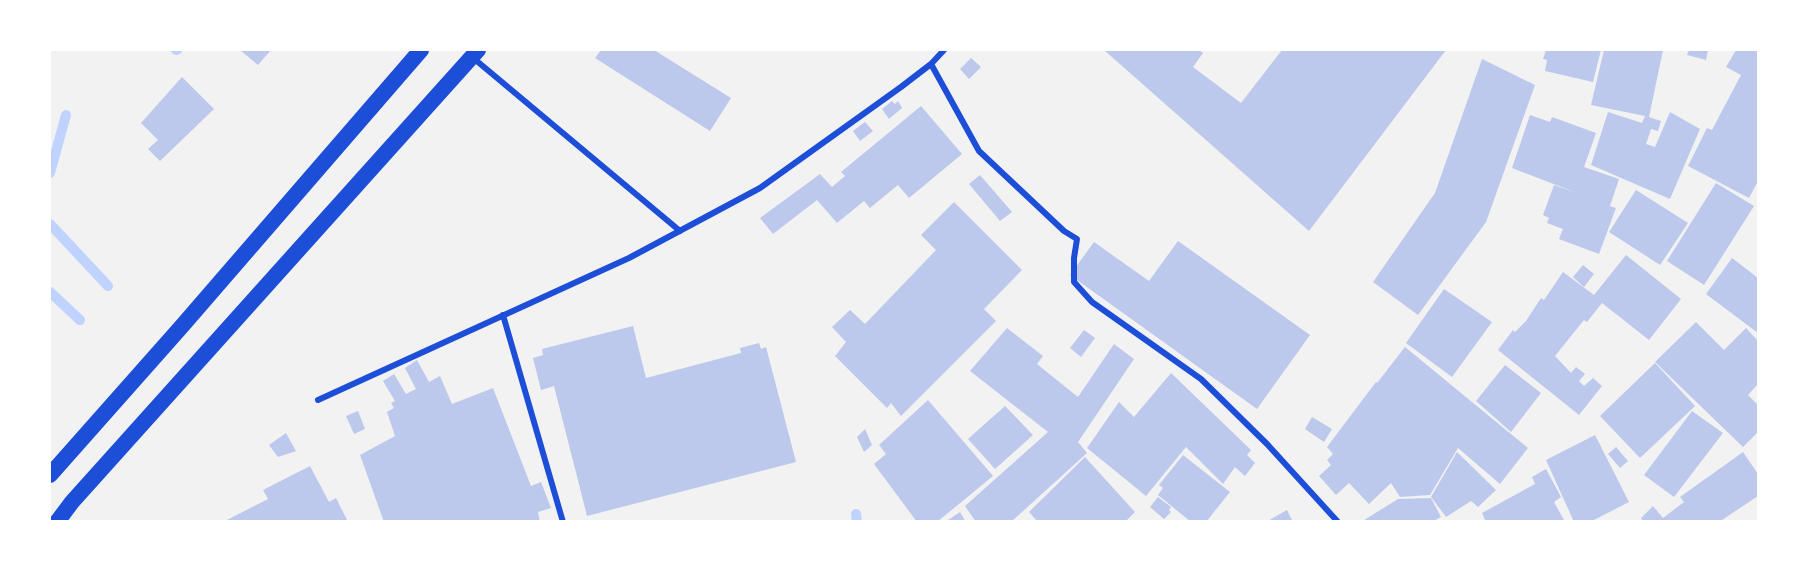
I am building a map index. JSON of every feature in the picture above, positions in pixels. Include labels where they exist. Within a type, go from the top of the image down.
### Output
[{"type":"highway","points":[[50,475],[421,50]]},
{"type":"highway","points":[[57,522],[72,502],[475,53]]},
{"type":"street","points":[[318,399],[629,258],[760,188],[901,87],[931,64],[944,50]]},
{"type":"street","points":[[475,53],[680,231]]},
{"type":"street","points":[[931,64],[980,151],[1055,223],[1077,239],[1074,282],[1092,302],[1201,379],[1267,444],[1338,522]]},
{"type":"street","points":[[503,315],[563,522]]},
{"type":"building","points":[[240,50],[271,50],[258,65]]},
{"type":"building","points":[[601,50],[654,50],[731,98],[710,131],[595,58]]},
{"type":"building","points":[[1104,50],[1199,50],[1203,53],[1193,67],[1241,103],[1282,50],[1446,50],[1309,231]]},
{"type":"building","points":[[1546,50],[1601,50],[1593,82],[1545,71],[1547,60],[1543,59]]},
{"type":"building","points":[[1604,50],[1663,50],[1649,117],[1661,121],[1658,131],[1651,129],[1646,144],[1655,147],[1670,112],[1700,129],[1670,199],[1591,165],[1608,112],[1642,123],[1645,116],[1591,105]]},
{"type":"building","points":[[1689,50],[1708,50],[1706,60],[1687,55]]},
{"type":"building","points":[[1736,50],[1758,50],[1758,181],[1749,198],[1688,166],[1707,128],[1712,130],[1741,75],[1726,67]]},
{"type":"building","points":[[971,58],[981,67],[969,79],[960,69]]},
{"type":"building","points":[[1482,59],[1535,85],[1486,222],[1418,315],[1373,282],[1435,193]]},
{"type":"building","points":[[182,77],[214,109],[160,161],[148,149],[158,140],[141,123]]},
{"type":"building","points":[[892,101],[895,104],[898,101],[902,108],[889,119],[882,109]]},
{"type":"building","points":[[921,106],[962,154],[909,198],[898,185],[870,208],[864,201],[837,223],[817,200],[773,234],[760,218],[820,174],[832,187],[845,176],[841,172]]},
{"type":"building","points":[[1530,115],[1550,122],[1552,117],[1596,133],[1584,167],[1619,179],[1610,206],[1616,208],[1599,254],[1559,239],[1563,229],[1547,223],[1549,218],[1543,215],[1554,185],[1577,193],[1512,168]]},
{"type":"building","points":[[865,122],[873,131],[860,141],[853,131]]},
{"type":"building","points":[[980,175],[1012,212],[1000,221],[969,184]]},
{"type":"building","points":[[1716,183],[1754,206],[1704,285],[1667,261]]},
{"type":"building","points":[[1636,190],[1688,223],[1660,265],[1609,232]]},
{"type":"building","points":[[954,202],[1022,270],[984,309],[996,321],[901,416],[891,403],[887,408],[835,356],[846,342],[832,327],[850,310],[865,324],[936,250],[921,235]]},
{"type":"building","points":[[1178,241],[1310,335],[1257,409],[1070,275],[1094,242],[1149,281]]},
{"type":"building","points":[[1626,255],[1681,299],[1649,340],[1602,303],[1587,322],[1584,320],[1555,356],[1571,373],[1576,367],[1585,374],[1579,381],[1584,386],[1593,378],[1602,386],[1579,415],[1498,350],[1513,330],[1515,332],[1526,321],[1541,298],[1544,300],[1563,272],[1594,295]]},
{"type":"building","points":[[1732,258],[1758,278],[1758,333],[1706,294]]},
{"type":"building","points":[[1583,265],[1594,274],[1584,287],[1573,277]]},
{"type":"building","points":[[1444,289],[1492,322],[1452,377],[1406,343]]},
{"type":"building","points":[[1696,322],[1724,350],[1746,328],[1758,341],[1758,384],[1748,395],[1758,405],[1758,432],[1743,447],[1655,362]]},
{"type":"building","points":[[633,326],[646,378],[741,353],[740,348],[759,343],[761,349],[766,347],[796,462],[587,516],[554,386],[541,390],[533,358],[543,355],[542,349]]},
{"type":"building","points":[[1007,328],[1043,356],[1037,364],[1078,397],[1114,344],[1134,359],[1078,442],[1087,453],[1011,522],[976,522],[965,506],[1048,432],[970,371]]},
{"type":"building","points":[[1084,330],[1095,338],[1081,357],[1070,348]]},
{"type":"building","points":[[1405,347],[1528,448],[1500,484],[1458,448],[1430,495],[1400,497],[1391,483],[1369,504],[1349,483],[1336,495],[1319,476],[1331,465],[1327,460],[1333,454],[1327,447]]},
{"type":"building","points":[[417,360],[429,382],[440,376],[452,404],[493,388],[531,486],[541,482],[551,508],[538,512],[540,522],[384,522],[360,455],[395,436],[387,412],[394,408],[391,403],[395,401],[383,381],[394,374],[406,394],[416,389],[405,368]]},
{"type":"building","points":[[1655,363],[1695,406],[1640,458],[1600,416]]},
{"type":"building","points":[[1505,365],[1541,393],[1511,432],[1476,401]]},
{"type":"building","points":[[1171,373],[1251,450],[1247,455],[1255,463],[1245,476],[1235,467],[1223,484],[1186,447],[1146,496],[1087,448],[1119,402],[1134,417]]},
{"type":"building","points":[[928,400],[993,476],[937,522],[917,522],[874,464],[886,454],[879,445]]},
{"type":"building","points":[[1005,406],[1033,435],[995,469],[968,439]]},
{"type":"building","points":[[358,411],[365,429],[354,434],[346,416]]},
{"type":"building","points":[[1692,411],[1723,433],[1674,497],[1644,475]]},
{"type":"building","points":[[1312,417],[1332,429],[1324,442],[1305,429]]},
{"type":"building","points":[[865,429],[872,445],[864,452],[857,437]]},
{"type":"building","points":[[286,433],[296,451],[278,457],[269,445]]},
{"type":"building","points":[[1595,435],[1629,502],[1590,522],[1574,522],[1546,460]]},
{"type":"building","points":[[1616,447],[1628,461],[1620,468],[1608,454]]},
{"type":"building","points":[[1457,452],[1496,490],[1478,507],[1471,501],[1446,517],[1431,497]]},
{"type":"building","points":[[1743,452],[1758,474],[1758,496],[1719,522],[1643,522],[1641,518],[1653,506],[1663,518],[1684,502],[1680,497]]},
{"type":"building","points":[[1183,455],[1230,492],[1206,522],[1191,522],[1158,495],[1163,488],[1159,485]]},
{"type":"building","points":[[1085,457],[1135,512],[1125,522],[1038,522],[1029,512]]},
{"type":"building","points":[[310,466],[329,502],[336,498],[348,522],[223,522],[268,499],[263,490]]},
{"type":"building","points":[[1546,469],[1561,497],[1554,502],[1565,522],[1486,522],[1482,513],[1535,484],[1532,477]]},
{"type":"building","points":[[1158,497],[1171,507],[1169,510],[1171,512],[1164,519],[1150,507]]},
{"type":"building","points":[[1431,498],[1441,517],[1432,522],[1361,522],[1398,499]]},
{"type":"building","points":[[1287,510],[1293,522],[1266,522]]},
{"type":"building","points":[[960,512],[966,522],[945,522]]},
{"type":"waterway","points":[[50,173],[66,115]]},
{"type":"waterway","points":[[50,224],[108,286]]},
{"type":"waterway","points":[[50,292],[80,320]]},
{"type":"waterway","points":[[856,514],[857,522]]}]
